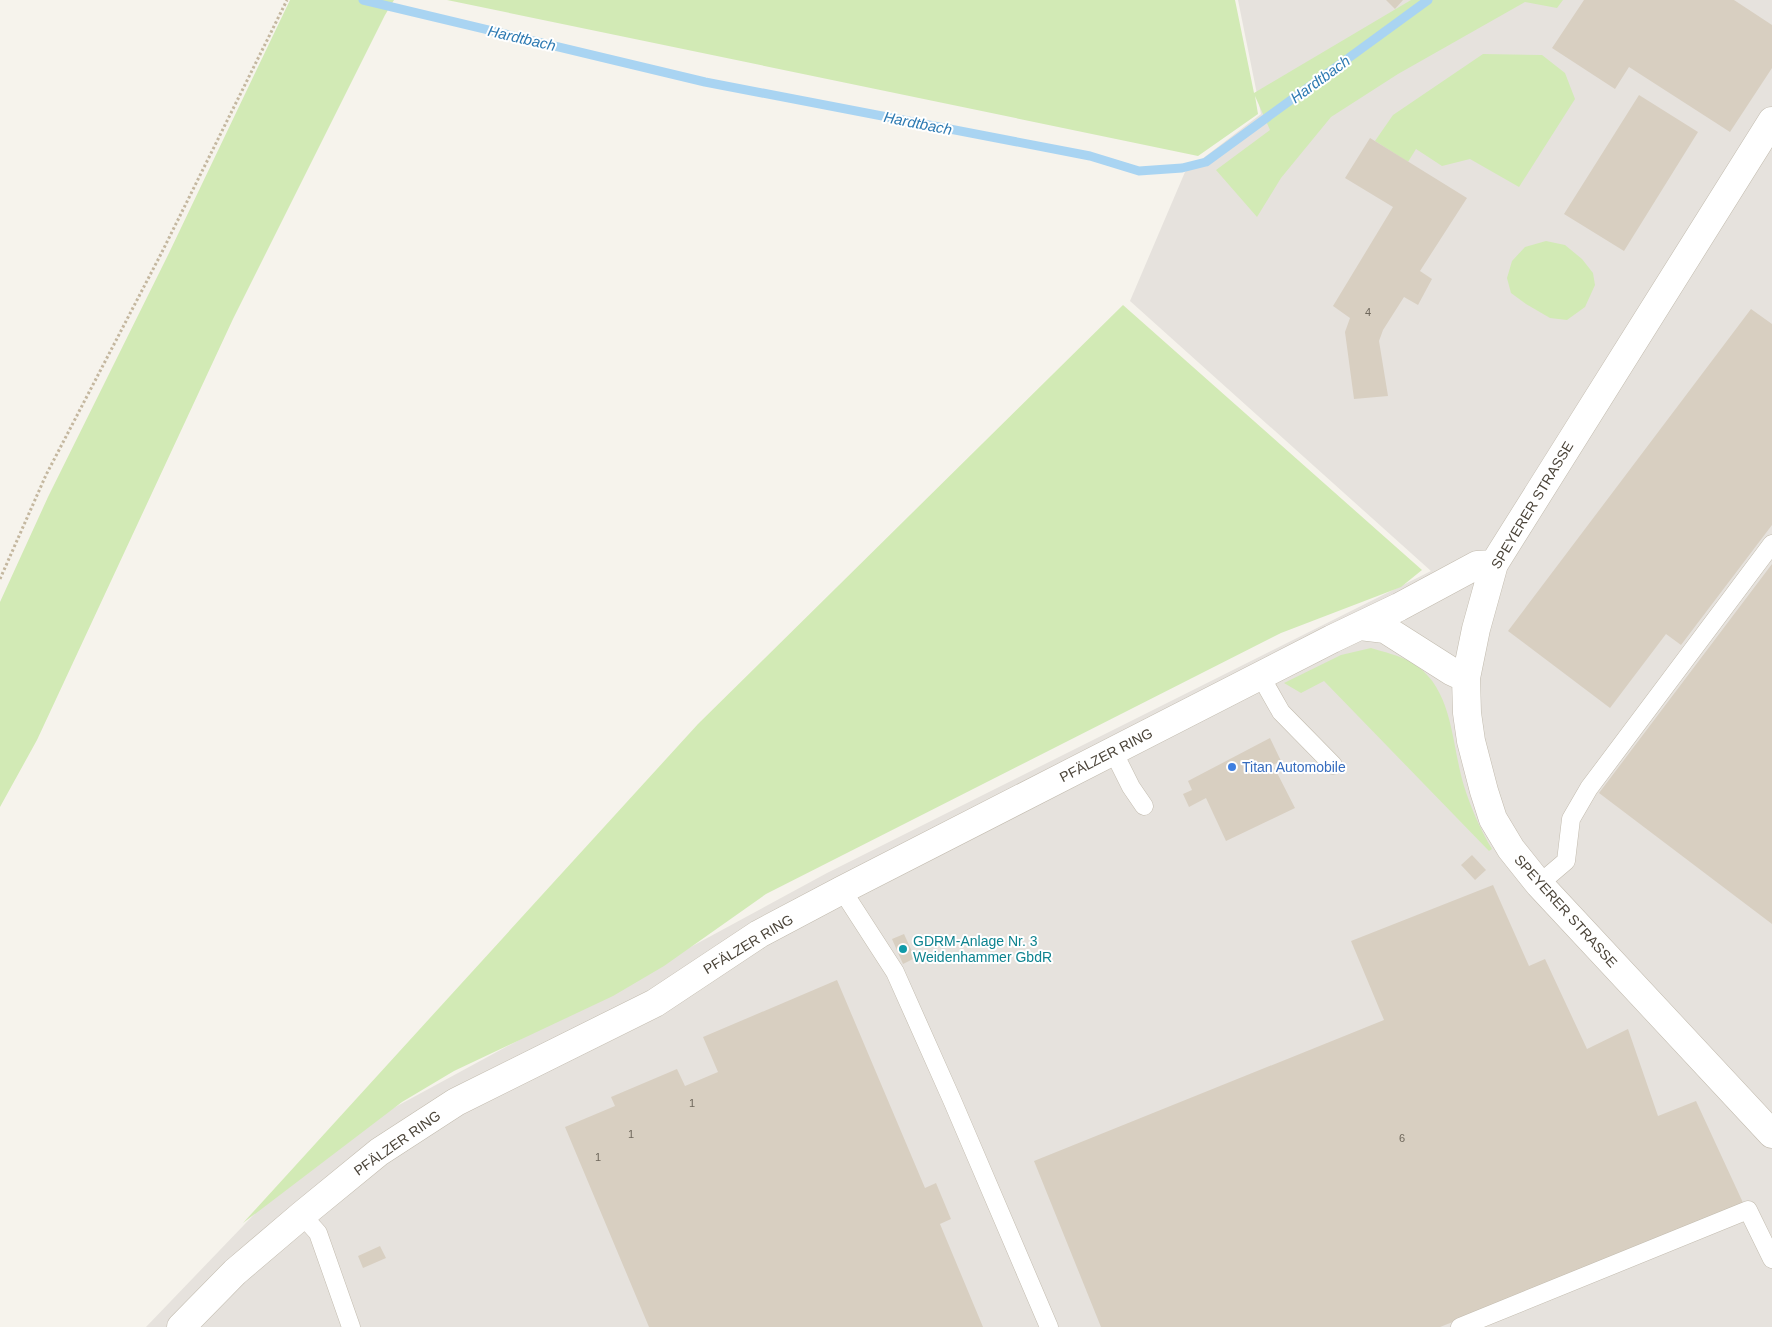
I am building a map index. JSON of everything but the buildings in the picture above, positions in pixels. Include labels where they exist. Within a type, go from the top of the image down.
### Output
[{"type":"street","name":"SPEYERER STRASSE","points":[[1772,121],[1494,564],[1476,629],[1466,678],[1471,741],[1477,768],[1496,824],[1511,849],[1539,884],[1772,1134]]},
{"type":"street","name":"PFÄLZER RING","points":[[181,1327],[235,1272],[379,1152],[456,1102],[655,1003],[759,934],[842,890],[1477,566],[1494,564]]},
{"type":"street","points":[[1360,626],[1386,630],[1451,671],[1466,678]]},
{"type":"lane","points":[[1539,884],[1566,862],[1571,819],[1589,788],[1772,544]]},
{"type":"lane","points":[[1260,676],[1281,712],[1333,764]]},
{"type":"lane","points":[[1113,751],[1131,787],[1144,806]]},
{"type":"lane","points":[[842,890],[895,972],[1049,1327]]},
{"type":"lane","points":[[1460,1327],[1748,1210],[1772,1259]]},
{"type":"lane","points":[[302,1215],[318,1233],[352,1327]]},
{"type":"path","points":[[0,579],[46,475],[166,243],[287,0]]},
{"type":"shaded area","points":[[1238,0],[1772,0],[1772,1327],[146,1327],[316,1150],[827,873],[1431,571],[1130,301],[1185,172],[1261,114]]},
{"type":"green space","points":[[290,0],[394,0],[233,319],[37,740],[0,807],[0,602],[48,497],[169,253]]},
{"type":"green space","points":[[447,0],[1235,0],[1254,93],[1411,0],[1563,0],[1557,8],[1525,2],[1398,74],[1331,117],[1281,178],[1257,217],[1216,170],[1270,130],[1255,96],[1258,114],[1198,156]]},
{"type":"green space","points":[[1483,54],[1542,55],[1565,73],[1575,99],[1519,187],[1470,159],[1442,166],[1416,149],[1408,162],[1375,141],[1393,115]]},
{"type":"green space","points":[[1546,241],[1565,245],[1582,259],[1593,273],[1595,285],[1585,307],[1567,320],[1550,318],[1526,304],[1511,293],[1507,278],[1512,261],[1525,247]]},
{"type":"green space","points":[[1123,305],[1422,570],[1401,587],[1281,633],[766,894],[664,966],[613,996],[454,1071],[402,1102],[243,1223],[698,724]]},
{"type":"green space","points":[[1371,648],[1411,662],[1425,673],[1436,686],[1449,718],[1464,786],[1476,818],[1492,849],[1489,851],[1324,681],[1301,693],[1284,683],[1341,655]]},
{"type":"waterway","name":"Hardtbach","points":[[363,0],[705,82],[1090,156],[1139,171],[1182,168],[1206,162],[1428,0]]},
{"type":"place","name":"Titan Automobile","points":[[1232,767]]},
{"type":"place","name":"GDRM-Anlage Nr. 3 Weidenhammer GbdR","points":[[903,949]]}]
